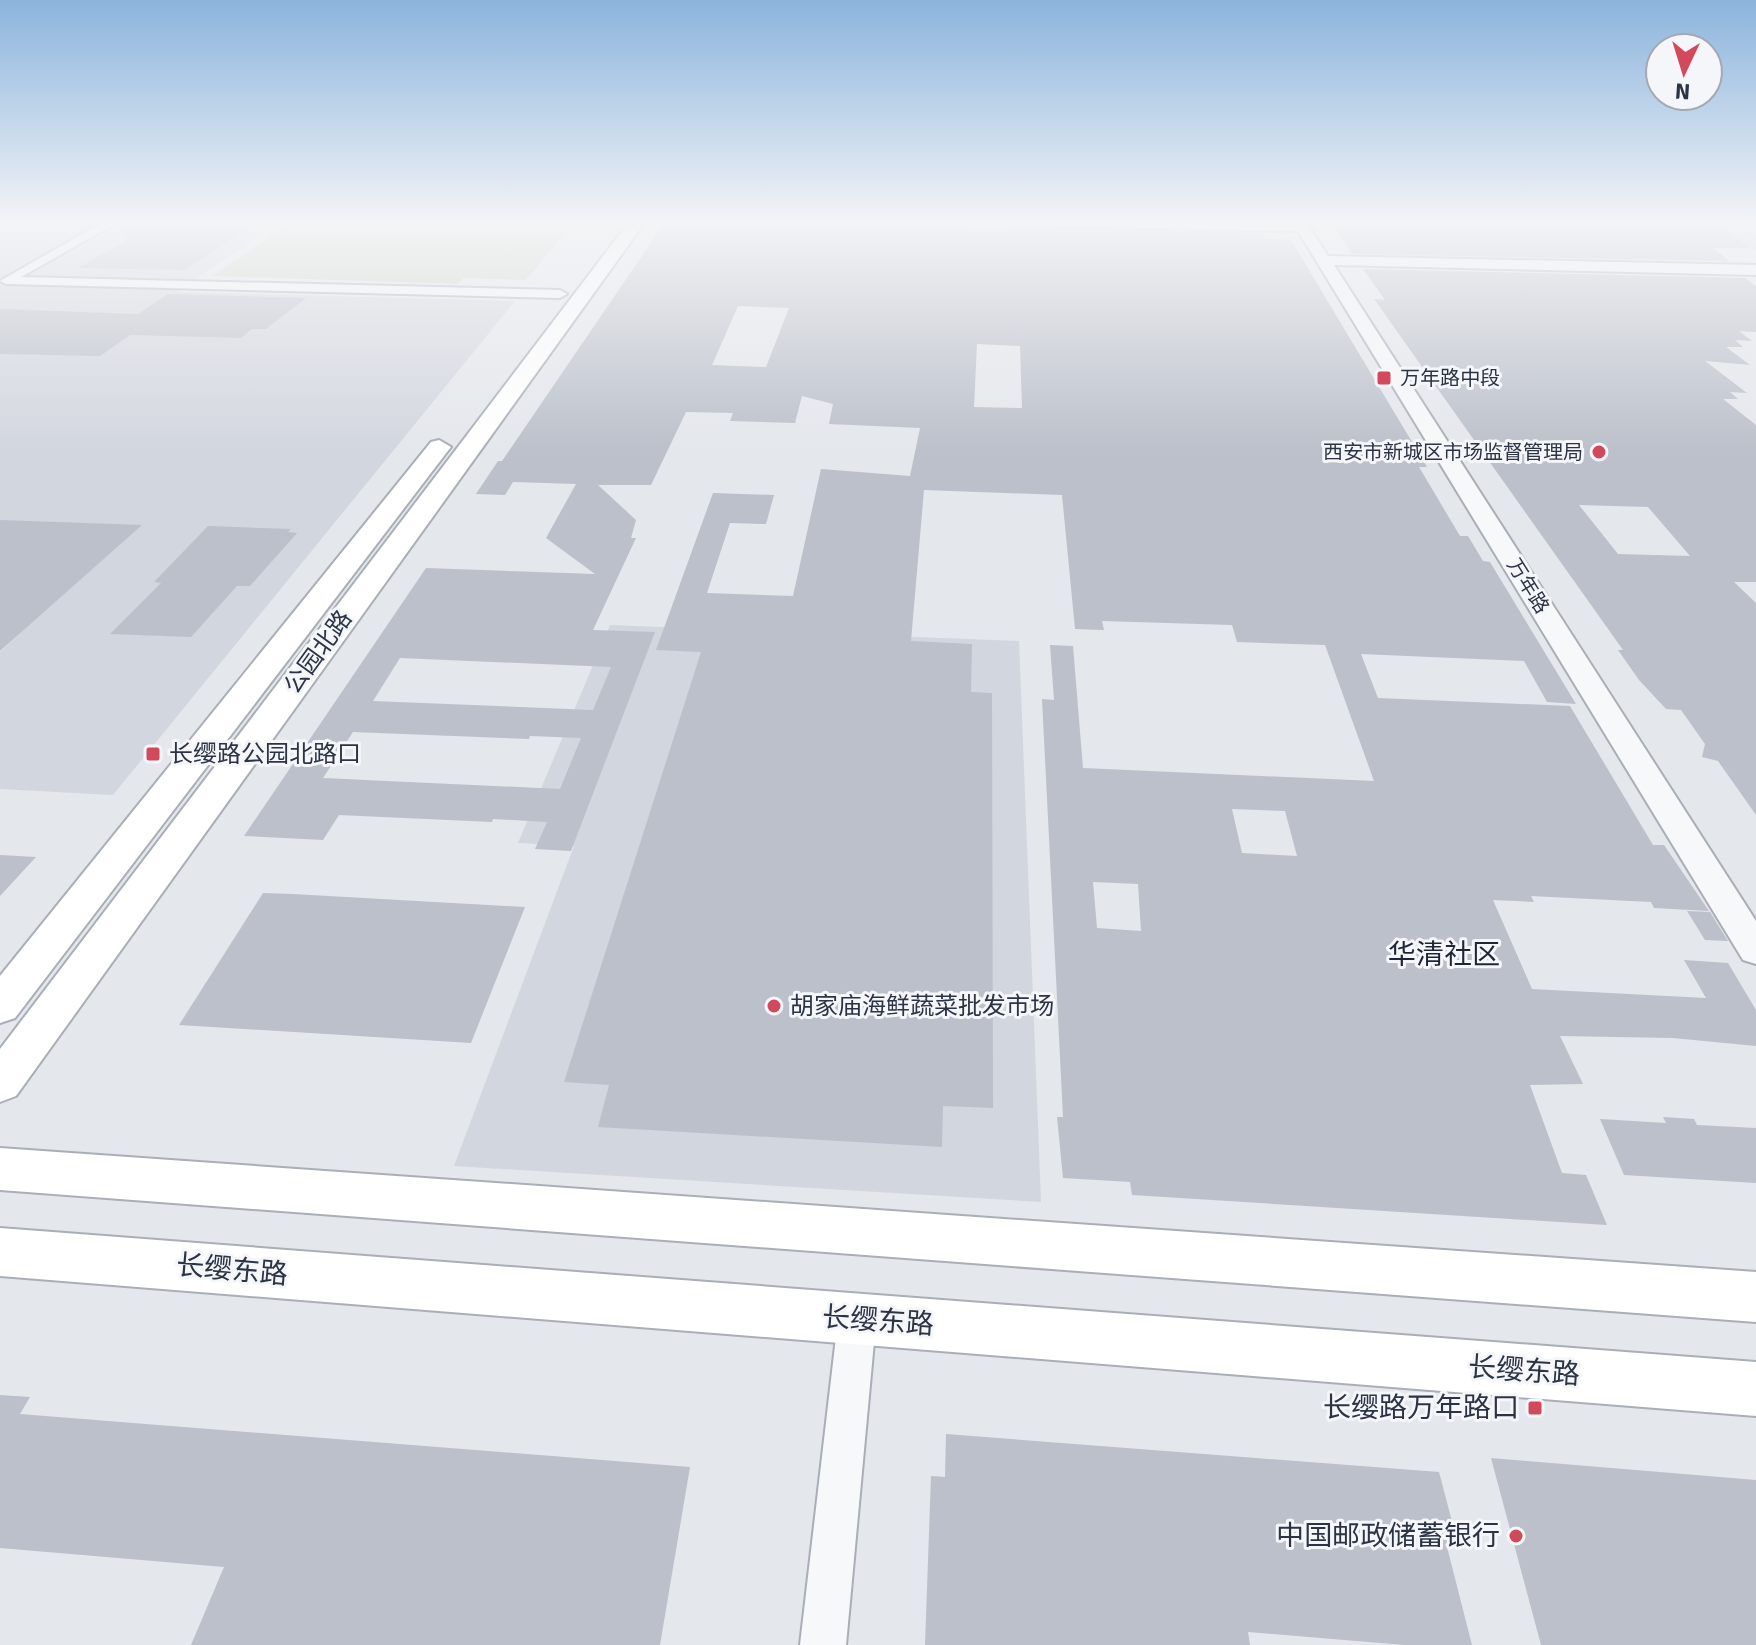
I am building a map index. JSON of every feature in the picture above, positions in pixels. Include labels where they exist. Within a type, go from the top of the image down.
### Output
[{"type":"main road","name":"公园北路","points":[[0,1006],[556,299]]},
{"type":"main road","name":"公园北路","points":[[0,1083],[580,299]]},
{"type":"main road","points":[[0,1169],[1756,1297]]},
{"type":"main road","name":"长缨东路","points":[[0,1252],[1756,1389]]},
{"type":"street","name":"万年路","points":[[1347,299],[1756,950]]},
{"type":"street","points":[[823,1645],[857,1320]]},
{"type":"shaded area","points":[[0,299],[515,301],[113,795],[0,789],[0,652],[46,609],[0,607]]},
{"type":"shaded area","name":"胡家庙海鲜蔬菜批发市场","points":[[610,625],[1019,641],[1041,1202],[454,1166],[574,846],[518,843]]},
{"type":"building","points":[[161,299],[305,299],[266,329],[252,329],[241,338],[130,335],[100,356],[0,354],[0,309],[138,314]]},
{"type":"building","points":[[613,299],[1326,299],[1427,467],[1419,467],[1460,536],[1468,536],[1483,561],[1490,562],[1576,704],[1547,702],[1524,661],[1361,654],[1378,698],[1570,706],[1653,845],[1664,845],[1709,911],[1654,908],[1651,902],[1531,896],[1534,902],[1493,900],[1532,989],[1706,998],[1684,960],[1728,963],[1756,1010],[1756,1046],[1673,1038],[1560,1036],[1583,1084],[1530,1085],[1562,1173],[1586,1175],[1607,1225],[1132,1195],[1130,1182],[1063,1178],[1057,1117],[1063,1117],[1042,699],[1054,700],[1050,645],[1073,646],[1083,768],[1374,781],[1325,645],[1237,642],[1232,625],[1102,621],[1104,630],[1075,629],[1062,495],[924,490],[911,641],[972,644],[971,692],[992,693],[993,1108],[943,1106],[942,1147],[598,1127],[609,1085],[564,1082],[701,652],[656,650],[713,493],[774,495],[766,524],[730,523],[707,593],[793,596],[821,469],[910,476],[920,428],[829,424],[833,404],[802,396],[795,423],[730,421],[733,413],[686,412],[651,485],[598,485],[636,520],[631,538],[636,538],[593,630],[655,632],[571,851],[535,849],[547,822],[493,819],[492,822],[339,815],[323,840],[244,836],[426,568],[595,574],[546,538],[576,484],[513,482],[505,495],[476,494],[498,461],[502,461]],"holes":[[[738,306],[789,308],[766,367],[712,365]],[[977,344],[1020,346],[1022,408],[974,407]],[[400,658],[611,667],[593,710],[373,701]],[[353,732],[529,739],[530,736],[581,738],[560,789],[323,778]],[[1232,809],[1285,811],[1297,856],[1242,853]],[[1093,882],[1138,884],[1141,931],[1097,928]]]},
{"type":"building","points":[[1374,299],[1756,299],[1756,332],[1739,331],[1752,341],[1735,340],[1743,347],[1726,347],[1750,365],[1705,361],[1747,393],[1730,392],[1738,399],[1723,399],[1756,425],[1756,582],[1734,582],[1756,603],[1756,815],[1718,761],[1702,757],[1705,744],[1681,710],[1666,709],[1639,680],[1618,650],[1623,650]],"holes":[[[1579,505],[1648,507],[1690,556],[1618,554]]]},
{"type":"building","points":[[0,520],[142,525],[0,651]]},
{"type":"building","points":[[208,526],[291,529],[288,532],[297,533],[250,586],[237,586],[191,637],[110,634],[161,583],[154,582]]},
{"type":"building","points":[[0,855],[36,857],[0,896]]},
{"type":"building","points":[[263,893],[525,907],[471,1043],[179,1025]]},
{"type":"building","points":[[1687,911],[1710,912],[1728,941],[1705,940]]},
{"type":"building","points":[[1663,1117],[1694,1119],[1697,1125],[1756,1128],[1756,1183],[1624,1175],[1600,1119],[1666,1123]]},
{"type":"building","points":[[0,1395],[30,1397],[20,1414],[690,1467],[660,1645],[191,1645],[224,1567],[0,1548]]},
{"type":"building","points":[[946,1434],[1439,1472],[1459,1548],[1447,1547],[1472,1645],[1404,1645],[1248,1632],[1250,1645],[925,1645],[931,1476],[945,1477]]},
{"type":"building","points":[[1491,1458],[1756,1480],[1756,1645],[1541,1645]]},
{"type":"place","name":"万年路中段","points":[[1384,378]]},
{"type":"place","name":"西安市新城区市场监督管理局","points":[[1599,452]]},
{"type":"place","name":"长缨路公园北路口","points":[[153,754]]},
{"type":"place","name":"胡家庙海鲜蔬菜批发市场","points":[[774,1006]]},
{"type":"place","name":"长缨路万年路口","points":[[1535,1408]]},
{"type":"place","name":"中国邮政储蓄银行","points":[[1516,1536]]},
{"type":"district","name":"华清社区","points":[[1444,955]]}]
